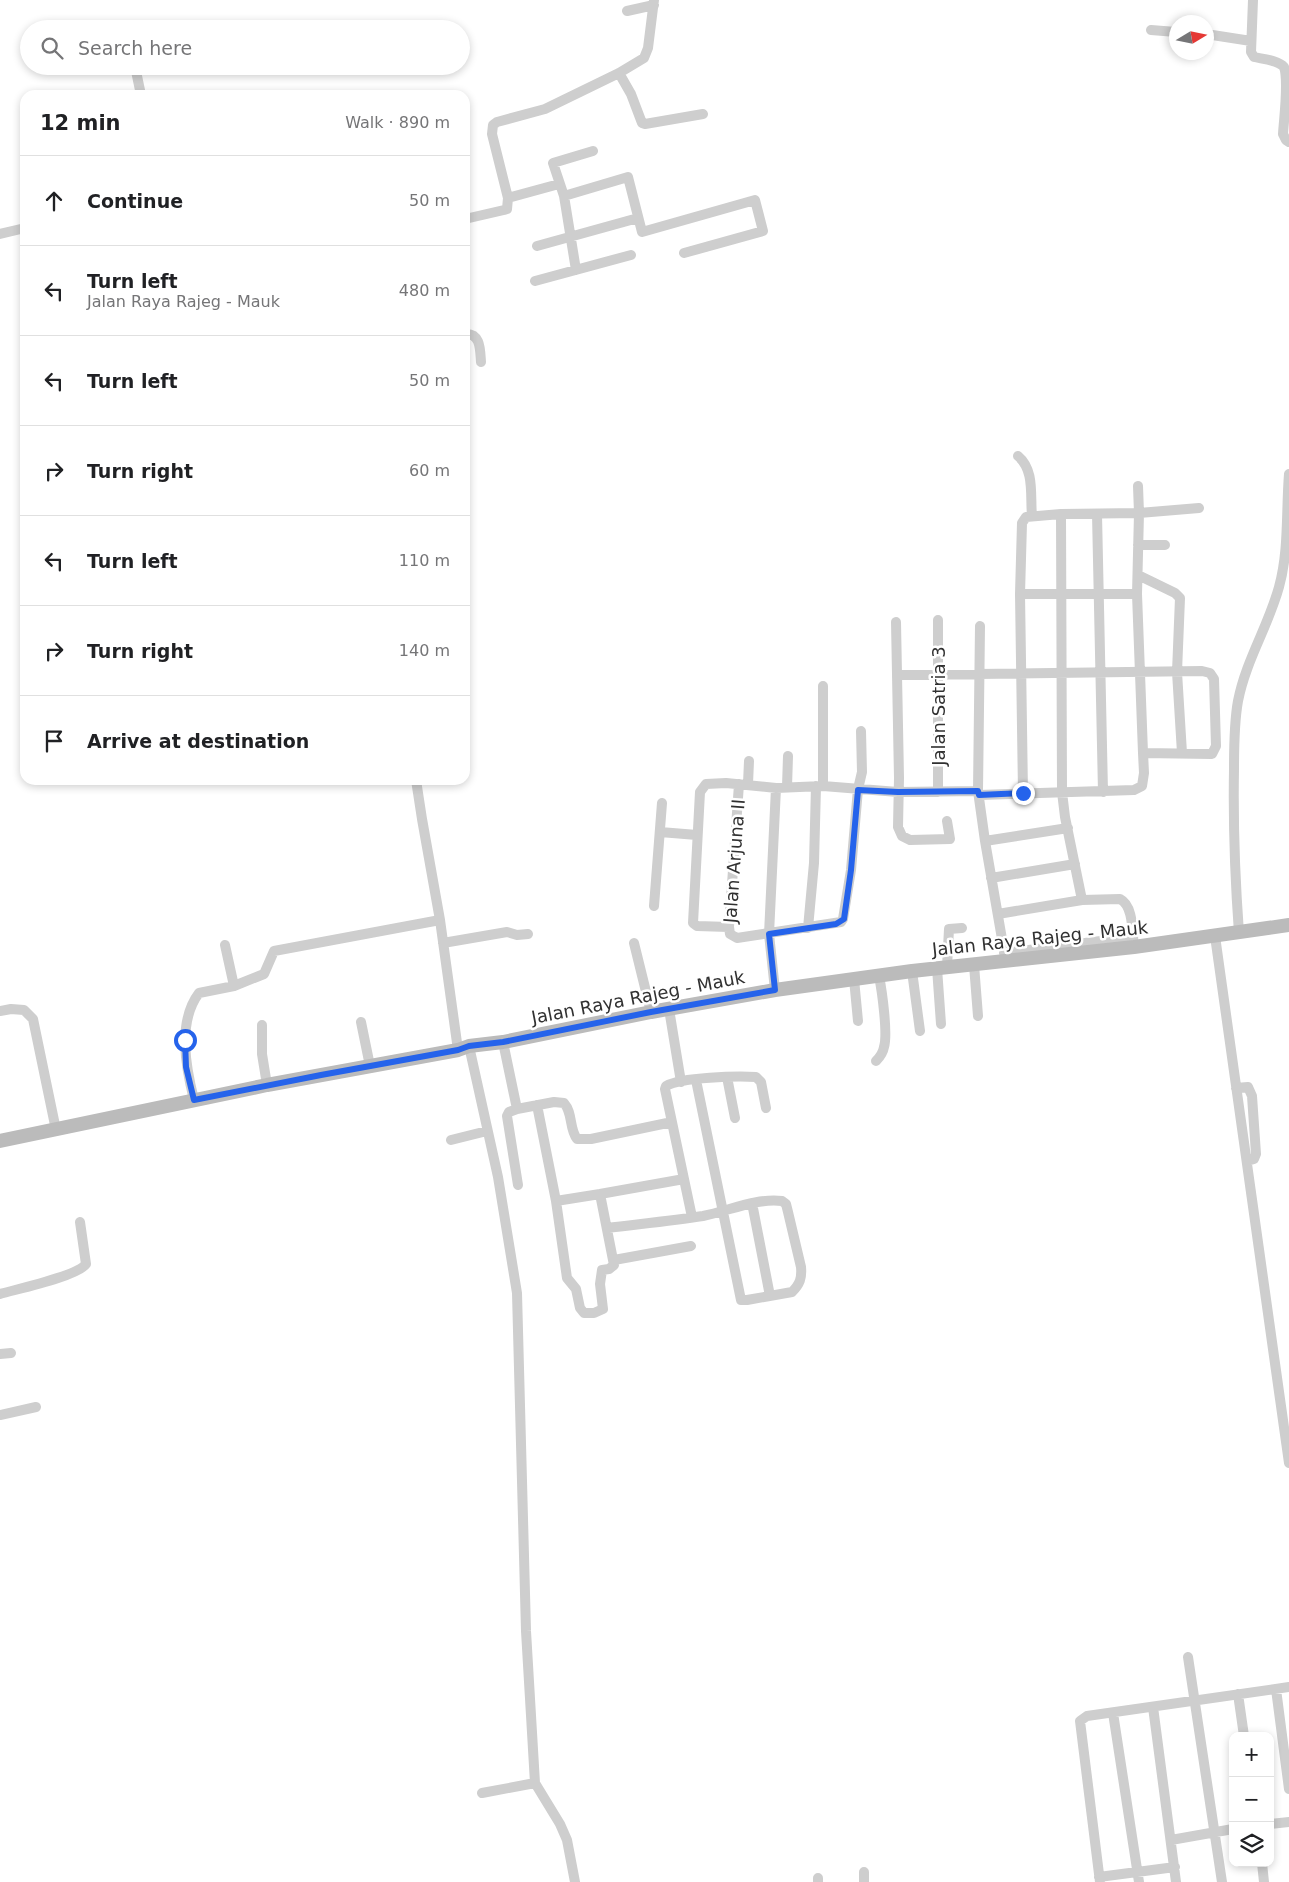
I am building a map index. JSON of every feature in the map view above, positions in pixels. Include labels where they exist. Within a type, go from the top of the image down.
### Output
[{"type":"main road","name":"Jalan Raya Rajeg - Mauk","points":[[0,1141],[267,1085],[775,990],[912,971],[974,965],[1005,957],[1133,942],[1215,936],[1289,925]]},
{"type":"street","points":[[1253,0],[1251,52],[1254,56],[1279,63],[1284,67],[1287,74],[1289,89],[1283,134],[1289,142]]},
{"type":"street","points":[[470,218],[507,209],[508,198],[492,134],[493,125],[497,122],[545,109],[620,73],[647,54],[654,3],[627,11]]},
{"type":"street","points":[[1151,30],[1169,31]]},
{"type":"street","points":[[1214,35],[1251,41]]},
{"type":"street","points":[[620,73],[631,94],[642,123],[703,114]]},
{"type":"street","points":[[137,75],[139,90]]},
{"type":"street","points":[[576,270],[564,196],[553,162],[593,151]]},
{"type":"street","points":[[564,196],[628,177],[642,232],[755,200],[763,231],[684,253]]},
{"type":"street","points":[[508,198],[559,184]]},
{"type":"street","points":[[537,246],[638,218]]},
{"type":"street","points":[[0,234],[20,229]]},
{"type":"street","points":[[535,281],[631,255]]},
{"type":"street","points":[[470,334],[477,338],[480,346],[481,362]]},
{"type":"street","points":[[1018,456],[1026,464],[1029,472],[1032,516]]},
{"type":"street","points":[[1239,932],[1235,878],[1233,793],[1236,712],[1248,663],[1266,624],[1284,569],[1289,474]]},
{"type":"street","points":[[861,730],[862,772],[858,790],[851,870],[844,919],[836,924],[737,938],[731,932],[697,926],[693,923],[700,792],[706,784],[782,787],[819,786],[858,790],[898,792],[979,793],[1103,792],[1134,790],[1142,786],[1144,773],[1137,594],[1138,486]]},
{"type":"street","points":[[1023,793],[1020,594],[1022,522],[1026,517],[1032,516],[1139,513],[1199,508]]},
{"type":"street","points":[[1061,514],[1062,792],[1082,900]]},
{"type":"street","points":[[1097,514],[1103,792]]},
{"type":"street","points":[[1138,545],[1165,545]]},
{"type":"street","points":[[1138,575],[1175,593],[1180,598],[1176,672],[1182,753]]},
{"type":"street","points":[[1020,594],[1137,594]]},
{"type":"street","name":"Jalan Satria 3","points":[[938,620],[938,792]]},
{"type":"street","points":[[896,622],[898,827],[900,833],[906,838],[914,840],[950,839],[947,821]]},
{"type":"street","points":[[980,626],[979,793],[985,841],[1005,957]]},
{"type":"street","points":[[898,675],[1022,672],[1202,671],[1210,673],[1216,686],[1215,751],[1209,756],[1182,753],[1143,753]]},
{"type":"street","points":[[808,928],[819,786],[823,686]]},
{"type":"street","points":[[775,990],[769,934],[782,787],[788,756]]},
{"type":"street","name":"Jalan Arjuna II","points":[[731,932],[744,784],[749,761]]},
{"type":"street","points":[[417,785],[443,943],[464,1048],[497,1170],[517,1293],[526,1640],[535,1783],[568,1840],[575,1882]]},
{"type":"street","points":[[654,906],[662,803]]},
{"type":"street","points":[[985,841],[1068,828]]},
{"type":"street","points":[[660,832],[697,835]]},
{"type":"street","points":[[991,878],[1075,864]]},
{"type":"street","points":[[998,914],[1082,900],[1120,899],[1124,901],[1128,909],[1133,942]]},
{"type":"street","points":[[194,1100],[185,1056],[185,1040],[190,1010],[199,993],[234,986],[264,974],[274,951],[440,920]]},
{"type":"street","points":[[941,1024],[942,968],[949,929],[962,928]]},
{"type":"street","points":[[443,943],[507,932],[517,935],[528,934]]},
{"type":"street","points":[[1215,936],[1289,1461]]},
{"type":"street","points":[[634,942],[651,1012]]},
{"type":"street","points":[[225,945],[234,986]]},
{"type":"street","points":[[974,965],[978,1016]]},
{"type":"street","points":[[912,971],[920,1031]]},
{"type":"street","points":[[876,1061],[884,1048],[886,1039],[882,989],[879,976]]},
{"type":"street","points":[[854,979],[858,1021]]},
{"type":"street","points":[[0,1011],[11,1009],[24,1010],[33,1019],[56,1130]]},
{"type":"street","points":[[669,1009],[681,1082]]},
{"type":"street","points":[[361,1022],[370,1066]]},
{"type":"street","points":[[262,1025],[262,1054],[267,1085]]},
{"type":"street","points":[[503,1042],[516,1110]]},
{"type":"street","points":[[727,1077],[735,1118]]},
{"type":"street","points":[[692,1217],[665,1090],[666,1086],[681,1082],[727,1077],[759,1078],[766,1108]]},
{"type":"street","points":[[607,1228],[692,1217],[724,1211],[752,1203],[782,1201],[786,1204],[801,1267],[800,1283],[792,1292],[741,1300],[724,1211],[696,1080]]},
{"type":"street","points":[[1236,1088],[1248,1087],[1252,1096],[1256,1154],[1254,1159],[1247,1161]]},
{"type":"street","points":[[518,1185],[507,1116],[509,1112],[554,1102],[564,1103],[569,1111],[574,1136],[580,1140],[672,1122]]},
{"type":"street","points":[[537,1105],[556,1200],[567,1278],[576,1289],[580,1308],[584,1313],[603,1309],[600,1284],[602,1270],[613,1267],[614,1260],[600,1194]]},
{"type":"street","points":[[451,1140],[487,1131]]},
{"type":"street","points":[[556,1200],[684,1179]]},
{"type":"street","points":[[752,1203],[770,1296]]},
{"type":"street","points":[[0,1294],[66,1275],[84,1267],[86,1264],[80,1222]]},
{"type":"street","points":[[614,1260],[691,1246]]},
{"type":"street","points":[[0,1414],[36,1407]]},
{"type":"street","points":[[1188,1657],[1222,1882]]},
{"type":"street","points":[[1175,1867],[1139,1877],[1100,1880],[1080,1721],[1087,1716],[1289,1687]]},
{"type":"street","points":[[1276,1689],[1289,1789]]},
{"type":"street","points":[[1238,1694],[1243,1732]]},
{"type":"street","points":[[1153,1706],[1176,1882]]},
{"type":"street","points":[[1113,1713],[1139,1877]]},
{"type":"street","points":[[482,1793],[535,1783]]},
{"type":"street","points":[[1274,1824],[1289,1822]]},
{"type":"street","points":[[1171,1840],[1229,1829]]},
{"type":"street","points":[[1262,1867],[1264,1882]]},
{"type":"route","points":[[185,1040],[186,1067],[194,1100],[458,1050],[469,1046],[503,1042],[651,1012],[775,990],[769,934],[836,924],[844,919],[851,870],[858,790],[898,792],[978,791],[979,795],[1023,793]]}]
